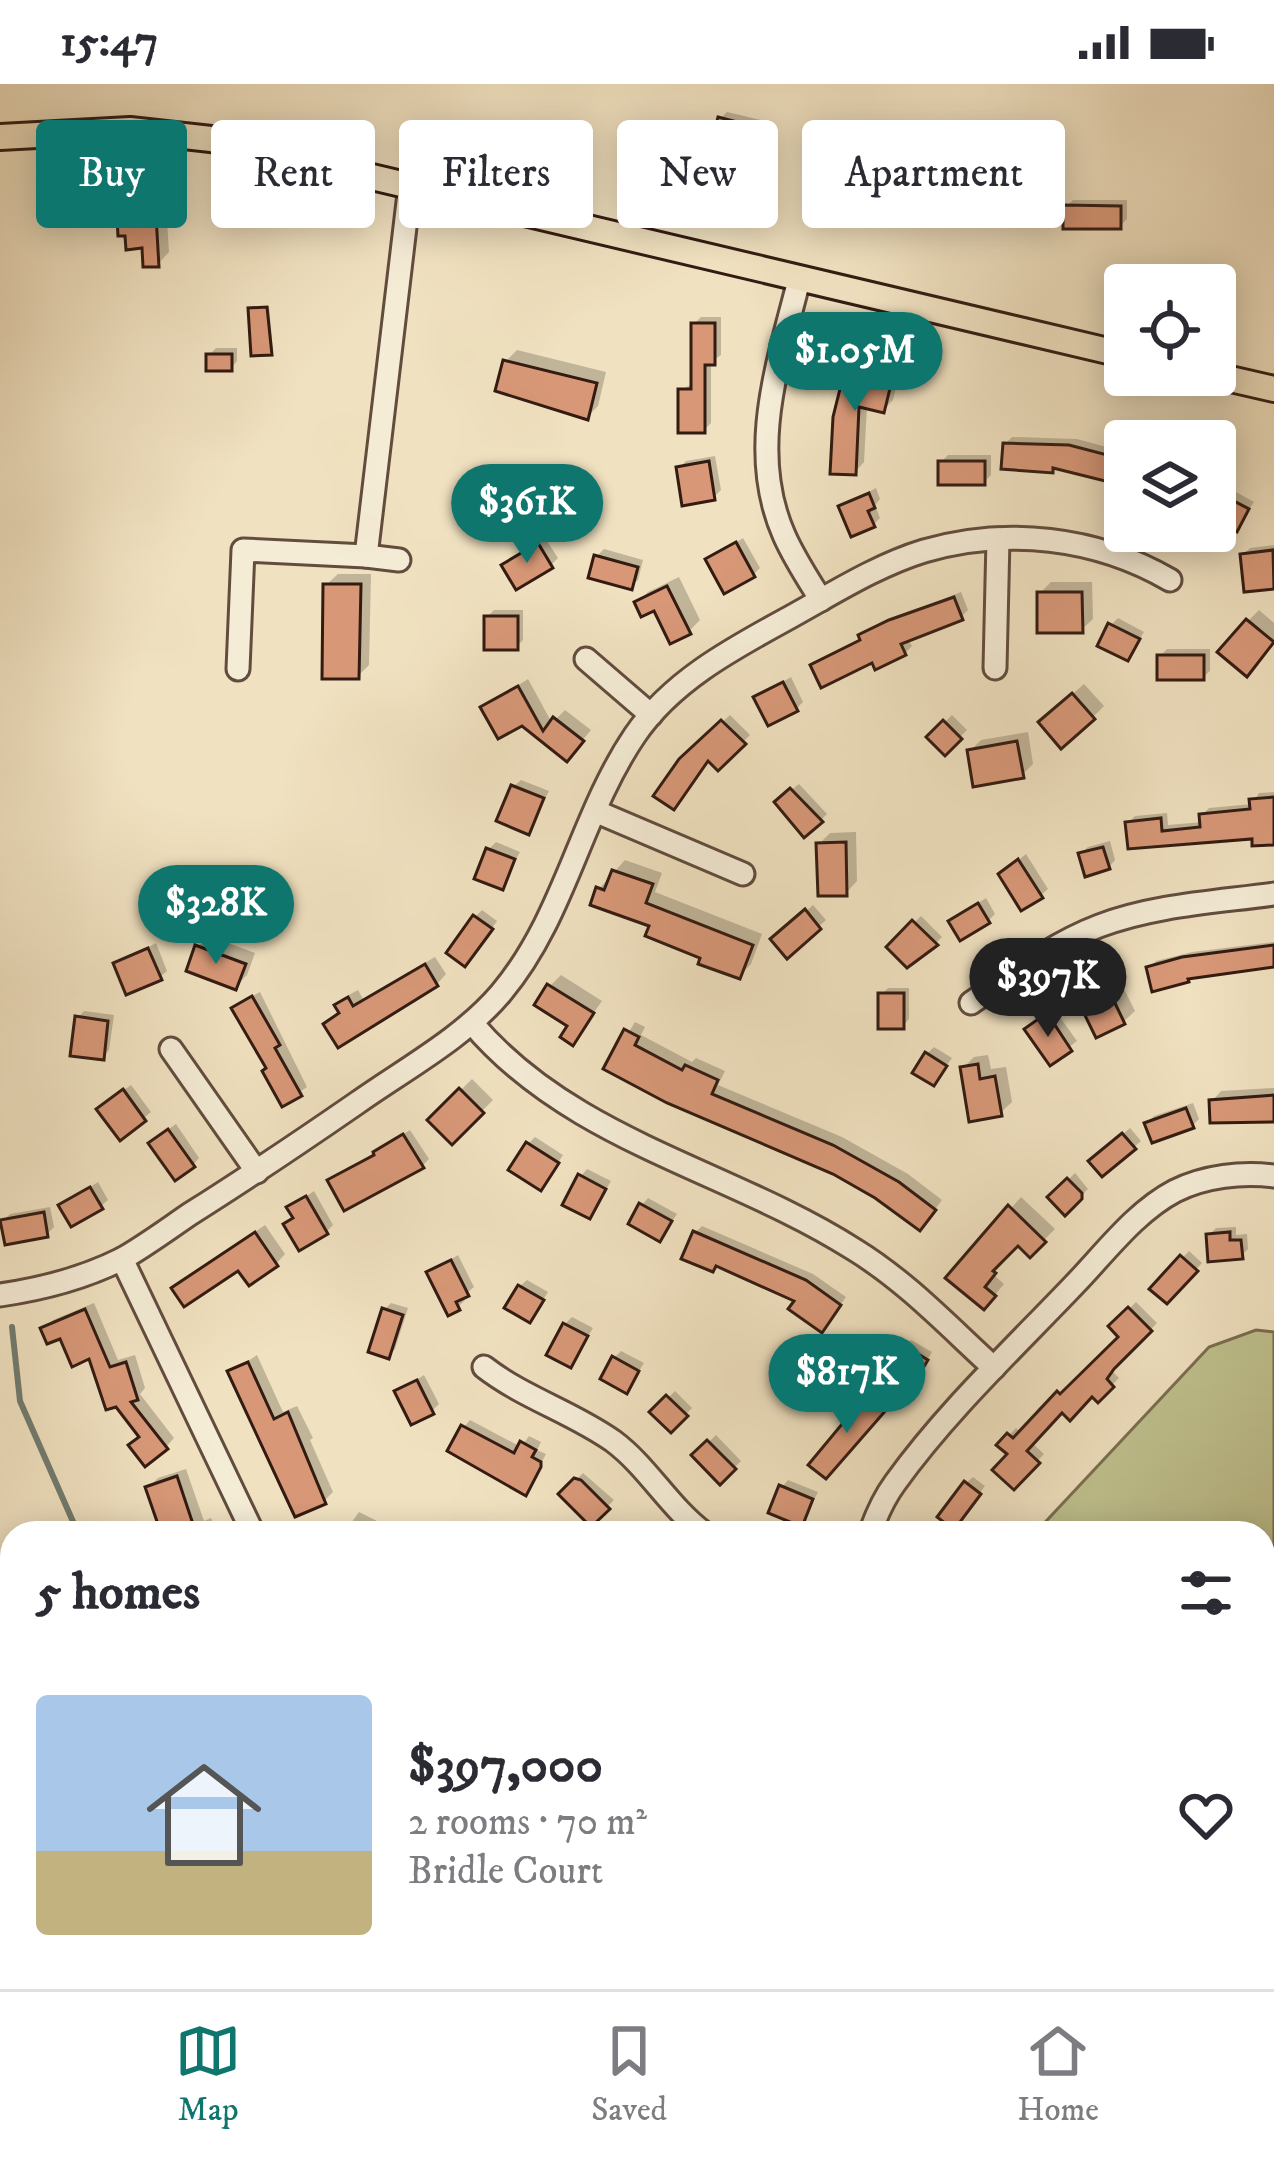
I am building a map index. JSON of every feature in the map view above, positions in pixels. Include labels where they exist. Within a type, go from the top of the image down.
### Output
[{"type":"main road","points":[[0,137],[78,130],[190,136],[399,182]]},
{"type":"main road","points":[[586,228],[1104,350]]},
{"type":"main road","points":[[1236,380],[1274,389]]},
{"type":"street","points":[[366,556],[405,228]]},
{"type":"street","points":[[799,280],[772,386],[766,460],[784,536],[821,600]]},
{"type":"street","points":[[994,668],[998,538]]},
{"type":"street","points":[[0,1295],[74,1279],[122,1258],[472,1023],[514,976],[543,932],[617,766],[651,715],[719,657],[921,552],[998,538],[1082,544],[1120,554],[1170,580]]},
{"type":"street","points":[[238,670],[243,550],[399,560]]},
{"type":"street","points":[[586,659],[651,715]]},
{"type":"street","points":[[595,812],[743,874]]},
{"type":"street","points":[[971,1003],[1067,940],[1096,927],[1169,909],[1274,894]]},
{"type":"street","points":[[472,1023],[532,1080],[595,1121],[855,1250],[919,1298],[994,1369]]},
{"type":"street","points":[[171,1049],[256,1172]]},
{"type":"street","points":[[876,1521],[892,1487],[994,1369],[1160,1201],[1178,1190],[1221,1177],[1274,1177]]},
{"type":"street","points":[[122,1258],[248,1521]]},
{"type":"street","points":[[484,1367],[517,1391],[611,1440],[693,1521]]},
{"type":"green space","points":[[1256,1330],[1274,1332],[1274,1521],[1046,1521],[1209,1347]]},
{"type":"building","points":[[1065,205],[1121,206],[1121,229],[1063,229]]},
{"type":"building","points":[[118,228],[157,228],[159,267],[143,267],[142,248],[126,250],[125,236],[118,236]]},
{"type":"building","points":[[267,307],[272,355],[251,356],[248,308]]},
{"type":"building","points":[[691,323],[715,323],[715,365],[705,365],[705,433],[678,433],[678,389],[691,389]]},
{"type":"building","points":[[206,354],[232,354],[232,371],[206,371]]},
{"type":"building","points":[[503,360],[597,383],[588,420],[495,391]]},
{"type":"building","points":[[846,365],[893,376],[884,413],[859,407],[856,475],[830,474],[833,417]]},
{"type":"building","points":[[1003,443],[1069,445],[1104,454],[1104,481],[1053,468],[1053,473],[1001,469]]},
{"type":"building","points":[[709,461],[715,500],[682,506],[676,467]]},
{"type":"building","points":[[938,461],[985,461],[985,485],[938,485]]},
{"type":"building","points":[[869,493],[875,508],[868,511],[875,527],[851,537],[838,506]]},
{"type":"building","points":[[1236,502],[1249,509],[1236,531]]},
{"type":"building","points":[[736,542],[755,577],[724,594],[705,559]]},
{"type":"building","points":[[538,543],[553,568],[516,590],[501,565]]},
{"type":"building","points":[[1273,550],[1274,589],[1244,592],[1240,554]]},
{"type":"building","points":[[594,555],[638,567],[632,590],[588,578]]},
{"type":"building","points":[[323,584],[361,584],[359,679],[322,679]]},
{"type":"building","points":[[667,586],[691,634],[670,644],[654,611],[641,617],[634,602]]},
{"type":"building","points":[[1037,592],[1082,592],[1083,633],[1037,633]]},
{"type":"building","points":[[954,597],[963,620],[901,644],[906,655],[875,670],[872,663],[821,688],[810,665],[889,620]]},
{"type":"building","points":[[484,616],[518,616],[518,650],[484,650]]},
{"type":"building","points":[[1246,619],[1274,642],[1247,677],[1217,652]]},
{"type":"building","points":[[1108,623],[1140,639],[1128,661],[1097,646]]},
{"type":"building","points":[[1157,655],[1204,655],[1204,680],[1157,680]]},
{"type":"building","points":[[783,682],[798,711],[768,726],[753,697]]},
{"type":"building","points":[[518,686],[543,731],[553,717],[584,741],[567,762],[522,726],[498,739],[480,707]]},
{"type":"building","points":[[1072,693],[1095,719],[1061,749],[1038,722]]},
{"type":"building","points":[[721,720],[746,744],[718,771],[708,761],[674,810],[653,796],[679,759]]},
{"type":"building","points":[[943,720],[962,739],[945,756],[926,737]]},
{"type":"building","points":[[1017,741],[1024,778],[973,787],[967,750]]},
{"type":"building","points":[[511,785],[544,798],[529,835],[496,821]]},
{"type":"building","points":[[790,788],[823,822],[804,838],[774,802]]},
{"type":"building","points":[[1274,797],[1274,845],[1252,846],[1252,839],[1128,849],[1125,822],[1161,818],[1162,831],[1200,827],[1199,814],[1250,809],[1249,799]]},
{"type":"building","points":[[846,842],[847,896],[818,896],[816,843]]},
{"type":"building","points":[[1103,847],[1110,869],[1085,877],[1078,853]]},
{"type":"building","points":[[486,848],[515,859],[503,890],[474,879]]},
{"type":"building","points":[[1018,859],[1043,898],[1021,911],[998,874]]},
{"type":"building","points":[[612,870],[653,884],[646,903],[753,945],[740,979],[698,964],[700,958],[645,936],[649,926],[590,905],[596,887],[604,890]]},
{"type":"building","points":[[978,903],[990,923],[960,941],[948,921]]},
{"type":"building","points":[[805,909],[821,929],[787,959],[770,939]]},
{"type":"building","points":[[473,915],[493,929],[465,967],[446,953]]},
{"type":"building","points":[[912,920],[938,945],[907,968],[886,947]]},
{"type":"building","points":[[195,945],[246,964],[236,990],[186,971]]},
{"type":"building","points":[[1274,945],[1274,967],[1188,979],[1152,992],[1146,967],[1182,957]]},
{"type":"building","points":[[148,948],[162,980],[126,995],[113,963]]},
{"type":"building","points":[[425,964],[438,986],[338,1048],[323,1024],[339,1013],[334,1005],[348,997],[353,1006]]},
{"type":"building","points":[[1101,974],[1125,1024],[1096,1038],[1079,1003],[1090,998],[1082,984]]},
{"type":"building","points":[[547,984],[594,1013],[573,1046],[560,1037],[567,1026],[534,1005]]},
{"type":"building","points":[[878,993],[904,993],[904,1029],[878,1029]]},
{"type":"building","points":[[252,996],[302,1096],[282,1107],[262,1071],[266,1068],[231,1008]]},
{"type":"building","points":[[1047,1013],[1072,1051],[1050,1066],[1024,1029]]},
{"type":"building","points":[[75,1016],[108,1021],[104,1060],[70,1056]]},
{"type":"building","points":[[624,1029],[639,1037],[635,1045],[682,1070],[685,1065],[718,1080],[712,1094],[833,1145],[899,1182],[936,1210],[920,1231],[833,1174],[667,1103],[603,1069]]},
{"type":"building","points":[[925,1052],[947,1066],[934,1086],[912,1073]]},
{"type":"building","points":[[978,1064],[980,1079],[995,1076],[1002,1116],[969,1122],[960,1067]]},
{"type":"building","points":[[459,1088],[484,1113],[452,1145],[427,1120]]},
{"type":"building","points":[[123,1089],[146,1121],[120,1141],[96,1109]]},
{"type":"building","points":[[1274,1095],[1274,1122],[1210,1123],[1209,1100]]},
{"type":"building","points":[[1186,1108],[1194,1128],[1152,1143],[1144,1123]]},
{"type":"building","points":[[168,1129],[195,1167],[175,1181],[148,1143]]},
{"type":"building","points":[[1122,1133],[1136,1149],[1102,1177],[1088,1161]]},
{"type":"building","points":[[403,1134],[424,1168],[344,1211],[327,1180]]},
{"type":"building","points":[[526,1142],[559,1163],[541,1191],[508,1170]]},
{"type":"building","points":[[578,1174],[606,1189],[590,1219],[562,1205]]},
{"type":"building","points":[[1067,1178],[1082,1199],[1065,1216],[1047,1197]]},
{"type":"building","points":[[90,1187],[103,1209],[71,1227],[58,1205]]},
{"type":"building","points":[[306,1196],[328,1234],[299,1251],[283,1224],[293,1218],[286,1207]]},
{"type":"building","points":[[639,1203],[672,1221],[660,1242],[628,1224]]},
{"type":"building","points":[[1008,1205],[1046,1242],[1030,1258],[1018,1246],[993,1271],[985,1287],[996,1296],[984,1310],[945,1278]]},
{"type":"building","points":[[44,1212],[48,1237],[5,1245],[0,1220]]},
{"type":"building","points":[[693,1231],[806,1280],[841,1305],[822,1333],[788,1309],[794,1301],[716,1266],[713,1272],[681,1259]]},
{"type":"building","points":[[255,1232],[278,1266],[249,1286],[238,1271],[184,1307],[171,1288]]},
{"type":"building","points":[[1230,1232],[1230,1240],[1241,1240],[1243,1259],[1208,1262],[1206,1234]]},
{"type":"building","points":[[1180,1255],[1198,1271],[1167,1304],[1149,1289]]},
{"type":"building","points":[[451,1260],[469,1296],[456,1302],[460,1310],[448,1316],[426,1272]]},
{"type":"building","points":[[518,1285],[544,1300],[530,1323],[504,1308]]},
{"type":"building","points":[[1128,1307],[1152,1331],[1114,1369],[1107,1379],[1114,1387],[1098,1403],[1092,1397],[1070,1421],[1062,1413],[1027,1451],[1040,1463],[1014,1490],[992,1470],[1007,1454],[996,1445],[1007,1433],[1013,1438],[1118,1337],[1108,1326]]},
{"type":"building","points":[[382,1308],[403,1315],[389,1359],[368,1352]]},
{"type":"building","points":[[85,1309],[110,1367],[126,1362],[138,1400],[131,1402],[168,1449],[145,1467],[128,1445],[139,1437],[116,1407],[106,1410],[89,1359],[72,1367],[60,1339],[47,1344],[40,1328]]},
{"type":"building","points":[[563,1323],[588,1336],[571,1368],[546,1355]]},
{"type":"building","points":[[902,1344],[928,1360],[909,1391],[883,1376]]},
{"type":"building","points":[[612,1356],[639,1371],[627,1394],[600,1379]]},
{"type":"building","points":[[248,1362],[274,1419],[288,1412],[326,1504],[295,1517],[227,1371]]},
{"type":"building","points":[[417,1380],[434,1414],[411,1425],[394,1391]]},
{"type":"building","points":[[867,1394],[887,1409],[826,1479],[808,1465]]},
{"type":"building","points":[[666,1395],[688,1416],[671,1433],[649,1412]]},
{"type":"building","points":[[461,1425],[514,1453],[520,1441],[536,1450],[532,1457],[541,1467],[526,1496],[447,1451]]},
{"type":"building","points":[[707,1440],[736,1469],[720,1485],[691,1455]]},
{"type":"building","points":[[177,1476],[192,1521],[157,1521],[145,1487]]},
{"type":"building","points":[[574,1478],[581,1480],[610,1509],[597,1521],[585,1521],[558,1494]]},
{"type":"building","points":[[964,1481],[981,1494],[961,1521],[937,1517]]},
{"type":"building","points":[[779,1485],[813,1499],[804,1521],[787,1521],[768,1513]]},
{"type":"waterway","points":[[12,1327],[20,1401],[73,1521]]}]
